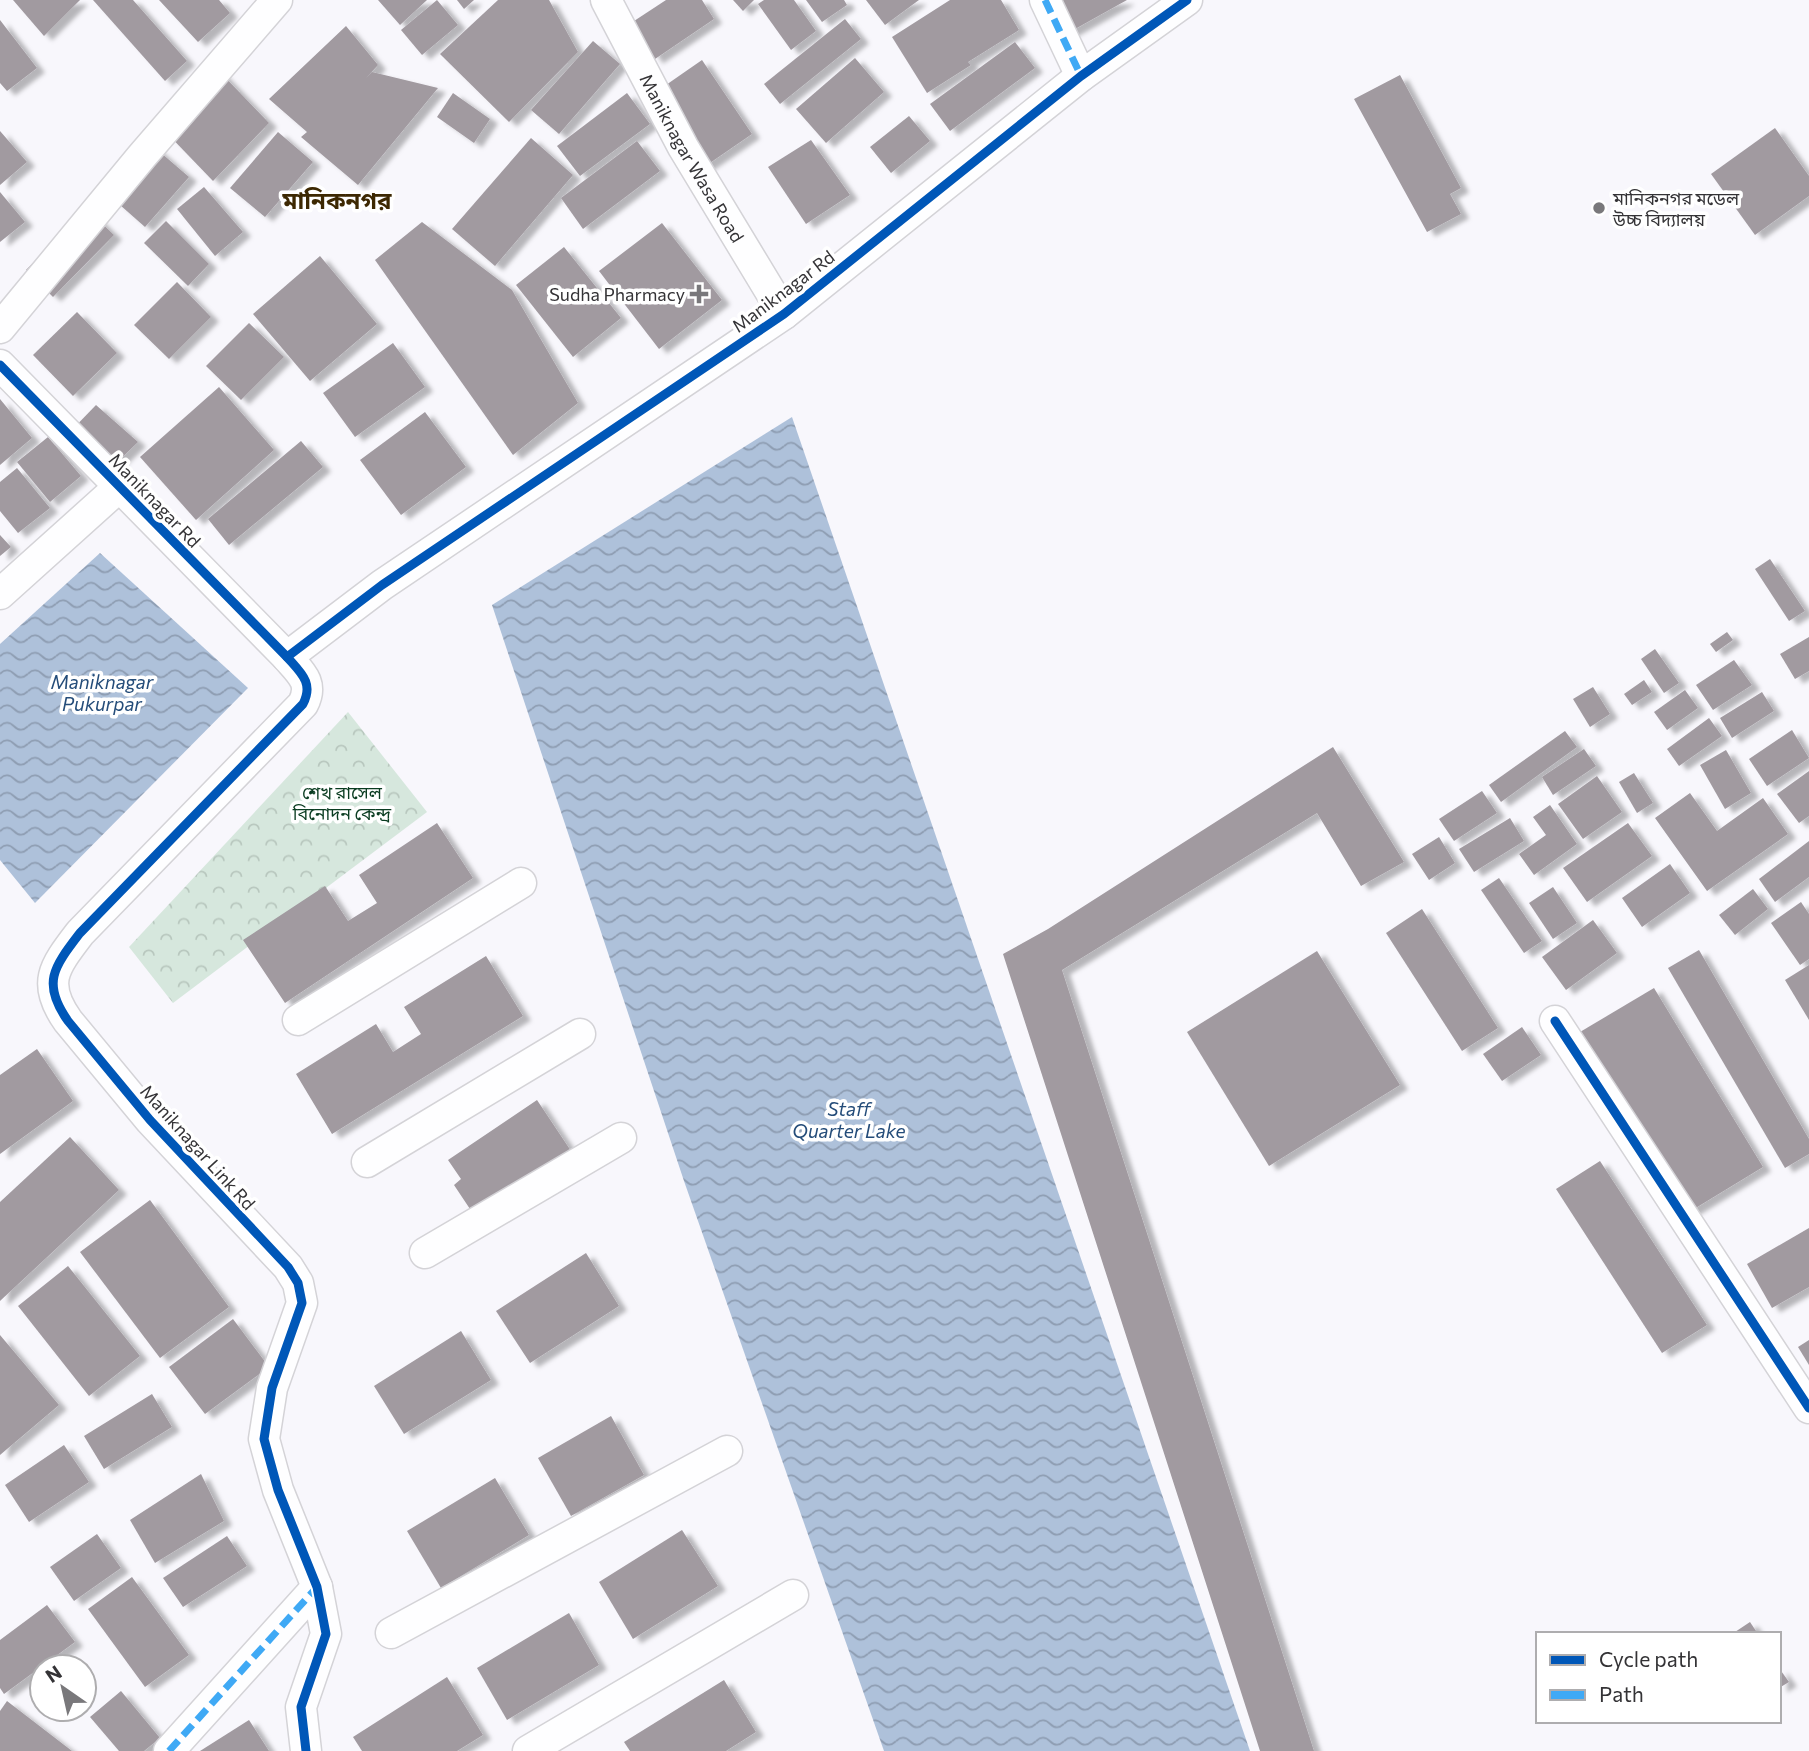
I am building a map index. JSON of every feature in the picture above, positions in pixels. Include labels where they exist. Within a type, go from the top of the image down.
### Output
[{"type":"street","points":[[0,328],[142,156],[277,0]]},
{"type":"street","name":"Maniknagar Wasa Road","points":[[606,0],[683,147],[784,314]]},
{"type":"street","points":[[1045,0],[1082,76]]},
{"type":"street","name":"Maniknagar Rd","points":[[0,365],[287,657],[382,585],[784,314],[1082,76],[1187,0]]},
{"type":"street","points":[[0,594],[119,487]]},
{"type":"street","name":"Maniknagar Link Rd","points":[[287,657],[308,683],[309,694],[303,704],[80,933],[62,956],[51,986],[57,1005],[68,1021],[150,1120],[288,1267],[298,1283],[302,1303],[272,1388],[264,1439],[278,1489],[317,1587],[326,1634],[302,1707],[306,1751]]},
{"type":"street","points":[[298,1020],[522,883]]},
{"type":"street","points":[[1555,1021],[1809,1408]]},
{"type":"street","points":[[367,1162],[580,1034]]},
{"type":"street","points":[[425,1253],[621,1138]]},
{"type":"street","points":[[391,1633],[727,1451]]},
{"type":"street","points":[[169,1751],[317,1587]]},
{"type":"street","points":[[528,1751],[793,1595]]},
{"type":"green space","name":"শেখ রাসেল বিনোদন কেন্দ্র","points":[[348,712],[427,812],[173,1003],[129,947]]},
{"type":"water","name":"Staff Quarter Lake","points":[[792,417],[1250,1751],[884,1751],[684,1181],[492,605]]},
{"type":"water","name":"Maniknagar Pukurpar","points":[[100,553],[248,688],[35,903],[0,860],[0,644]]},
{"type":"building","points":[[13,0],[80,0],[44,36]]},
{"type":"building","points":[[93,0],[133,0],[187,61],[165,81]]},
{"type":"building","points":[[159,0],[219,0],[230,13],[198,42]]},
{"type":"building","points":[[378,0],[427,0],[400,25]]},
{"type":"building","points":[[437,0],[458,25],[422,55],[401,30]]},
{"type":"building","points":[[457,0],[474,0],[464,9]]},
{"type":"building","points":[[498,0],[549,0],[578,52],[509,122],[440,54]]},
{"type":"building","points":[[666,0],[702,0],[714,19],[655,59],[631,23]]},
{"type":"building","points":[[733,0],[754,0],[743,11]]},
{"type":"building","points":[[764,0],[794,0],[816,31],[791,50],[758,4]]},
{"type":"building","points":[[806,0],[844,0],[847,5],[822,22]]},
{"type":"building","points":[[866,0],[919,0],[885,25]]},
{"type":"building","points":[[950,0],[1001,0],[1019,30],[968,62],[971,65],[927,93],[892,37]]},
{"type":"building","points":[[1047,0],[1127,0],[1066,34]]},
{"type":"building","points":[[845,19],[861,39],[780,104],[764,84]]},
{"type":"building","points":[[0,20],[37,68],[7,91],[0,83]]},
{"type":"building","points":[[346,26],[378,65],[366,78],[372,72],[438,88],[358,185],[301,137],[307,132],[269,99]]},
{"type":"building","points":[[593,41],[620,64],[559,134],[531,110]]},
{"type":"building","points":[[1015,42],[1035,68],[950,131],[930,104]]},
{"type":"building","points":[[855,58],[884,92],[826,143],[796,109]]},
{"type":"building","points":[[702,60],[752,134],[704,167],[653,94]]},
{"type":"building","points":[[218,70],[269,123],[213,181],[161,127]]},
{"type":"building","points":[[1400,75],[1461,188],[1450,194],[1461,214],[1427,232],[1354,99]]},
{"type":"building","points":[[453,93],[490,119],[474,143],[437,117]]},
{"type":"building","points":[[627,93],[650,124],[580,176],[557,146]]},
{"type":"building","points":[[909,116],[930,141],[891,173],[870,147]]},
{"type":"building","points":[[1775,128],[1809,176],[1809,196],[1755,235],[1711,174]]},
{"type":"building","points":[[0,131],[27,162],[0,185]]},
{"type":"building","points":[[278,132],[313,162],[265,217],[230,188]]},
{"type":"building","points":[[531,138],[573,175],[495,266],[452,229]]},
{"type":"building","points":[[146,140],[189,177],[145,227],[103,190]]},
{"type":"building","points":[[811,140],[850,195],[806,224],[768,167]]},
{"type":"building","points":[[637,141],[660,171],[583,229],[561,198]]},
{"type":"building","points":[[204,187],[243,232],[215,256],[177,209]]},
{"type":"building","points":[[0,192],[25,222],[0,242]]},
{"type":"building","points":[[86,208],[114,235],[53,297],[26,270]]},
{"type":"building","points":[[166,221],[209,264],[188,286],[144,243]]},
{"type":"building","points":[[422,222],[512,290],[578,403],[513,455],[375,260]]},
{"type":"building","points":[[662,223],[722,300],[659,349],[599,271]]},
{"type":"building","points":[[564,247],[621,318],[573,357],[516,285]]},
{"type":"building","points":[[320,256],[377,324],[310,381],[253,314]]},
{"type":"building","points":[[177,282],[211,317],[169,359],[134,325]]},
{"type":"building","points":[[77,312],[117,353],[73,396],[33,355]]},
{"type":"building","points":[[249,323],[284,357],[241,400],[206,366]]},
{"type":"building","points":[[393,343],[425,387],[355,437],[323,393]]},
{"type":"building","points":[[219,387],[274,450],[196,520],[140,457]]},
{"type":"building","points":[[0,399],[32,438],[0,465]]},
{"type":"building","points":[[96,405],[138,442],[105,474],[66,436]]},
{"type":"building","points":[[425,412],[466,467],[401,515],[360,460]]},
{"type":"building","points":[[48,437],[81,476],[50,502],[17,462]]},
{"type":"building","points":[[301,441],[323,467],[229,545],[208,519]]},
{"type":"building","points":[[17,468],[50,508],[18,533],[0,511],[0,482]]},
{"type":"building","points":[[0,535],[11,547],[0,556]]},
{"type":"building","points":[[1770,559],[1805,611],[1789,621],[1755,569]]},
{"type":"building","points":[[1727,632],[1733,640],[1716,652],[1710,644]]},
{"type":"building","points":[[1809,637],[1809,671],[1795,679],[1780,654]]},
{"type":"building","points":[[1655,649],[1679,683],[1664,693],[1641,659]]},
{"type":"building","points":[[1734,660],[1752,685],[1713,710],[1696,685]]},
{"type":"building","points":[[1644,680],[1652,692],[1632,705],[1624,694]]},
{"type":"building","points":[[1593,687],[1610,714],[1590,727],[1573,699]]},
{"type":"building","points":[[1685,690],[1698,708],[1667,730],[1654,712]]},
{"type":"building","points":[[1762,692],[1774,711],[1732,738],[1720,718]]},
{"type":"building","points":[[1709,718],[1722,736],[1679,766],[1667,749]]},
{"type":"building","points":[[1792,730],[1809,758],[1767,786],[1749,759]]},
{"type":"building","points":[[1565,731],[1577,747],[1501,802],[1489,785]]},
{"type":"building","points":[[1333,747],[1404,862],[1361,886],[1317,813],[1062,970],[1314,1751],[1260,1751],[1003,954],[1048,929]]},
{"type":"building","points":[[1584,749],[1596,766],[1553,795],[1542,777]]},
{"type":"building","points":[[1726,750],[1751,793],[1725,809],[1700,765]]},
{"type":"building","points":[[1809,771],[1809,816],[1799,823],[1777,794]]},
{"type":"building","points":[[1634,773],[1653,803],[1637,813],[1619,782]]},
{"type":"building","points":[[1597,776],[1622,812],[1583,839],[1558,804]]},
{"type":"building","points":[[1482,791],[1497,813],[1454,841],[1439,819]]},
{"type":"building","points":[[1690,793],[1717,831],[1763,798],[1788,834],[1707,891],[1655,818]]},
{"type":"building","points":[[1550,805],[1577,844],[1534,875],[1519,854],[1546,835],[1533,817]]},
{"type":"building","points":[[1510,818],[1524,841],[1474,872],[1459,849]]},
{"type":"building","points":[[437,823],[473,878],[285,1003],[243,940],[325,886],[348,921],[377,903],[359,875]]},
{"type":"building","points":[[1628,823],[1652,856],[1587,902],[1563,868]]},
{"type":"building","points":[[1439,837],[1455,863],[1429,880],[1412,854]]},
{"type":"building","points":[[1809,841],[1809,877],[1775,902],[1759,879]]},
{"type":"building","points":[[1670,864],[1690,893],[1642,927],[1622,898]]},
{"type":"building","points":[[1499,878],[1542,941],[1524,953],[1481,890]]},
{"type":"building","points":[[1553,887],[1577,923],[1553,939],[1529,903]]},
{"type":"building","points":[[1753,889],[1768,909],[1735,935],[1719,915]]},
{"type":"building","points":[[1801,902],[1809,914],[1809,959],[1800,965],[1771,923]]},
{"type":"building","points":[[1422,909],[1498,1028],[1462,1051],[1386,933]]},
{"type":"building","points":[[1593,920],[1617,953],[1566,990],[1542,957]]},
{"type":"building","points":[[1699,950],[1809,1139],[1809,1154],[1785,1168],[1668,968]]},
{"type":"building","points":[[1317,951],[1400,1085],[1269,1166],[1187,1032]]},
{"type":"building","points":[[486,956],[523,1016],[332,1134],[296,1074],[376,1024],[393,1052],[421,1034],[404,1007]]},
{"type":"building","points":[[1809,965],[1809,1020],[1785,980]]},
{"type":"building","points":[[1654,988],[1763,1167],[1689,1212],[1580,1032]]},
{"type":"building","points":[[1522,1027],[1541,1055],[1502,1081],[1483,1054]]},
{"type":"building","points":[[37,1049],[73,1101],[0,1154],[0,1075]]},
{"type":"building","points":[[537,1100],[571,1151],[474,1215],[454,1185],[461,1179],[448,1160]]},
{"type":"building","points":[[70,1137],[119,1190],[0,1301],[0,1202]]},
{"type":"building","points":[[1600,1161],[1707,1325],[1662,1353],[1556,1189]]},
{"type":"building","points":[[150,1200],[229,1307],[160,1358],[80,1252]]},
{"type":"building","points":[[1809,1228],[1809,1287],[1772,1308],[1747,1264]]},
{"type":"building","points":[[586,1253],[619,1306],[530,1363],[496,1311]]},
{"type":"building","points":[[68,1266],[140,1356],[89,1396],[18,1306]]},
{"type":"building","points":[[233,1319],[269,1367],[205,1414],[169,1367]]},
{"type":"building","points":[[461,1331],[491,1380],[404,1434],[374,1386]]},
{"type":"building","points":[[0,1335],[59,1405],[0,1455]]},
{"type":"building","points":[[1809,1340],[1809,1365],[1798,1347]]},
{"type":"building","points":[[152,1394],[172,1427],[104,1469],[84,1436]]},
{"type":"building","points":[[611,1416],[644,1475],[571,1516],[538,1458]]},
{"type":"building","points":[[64,1445],[89,1482],[29,1522],[5,1485]]},
{"type":"building","points":[[201,1474],[224,1521],[155,1563],[130,1520]]},
{"type":"building","points":[[495,1478],[529,1535],[441,1588],[407,1531]]},
{"type":"building","points":[[682,1530],[718,1586],[633,1639],[599,1582]]},
{"type":"building","points":[[97,1534],[121,1568],[74,1601],[50,1567]]},
{"type":"building","points":[[227,1536],[247,1566],[183,1607],[163,1578]]},
{"type":"building","points":[[132,1577],[189,1655],[145,1687],[88,1609]]},
{"type":"building","points":[[47,1605],[75,1642],[60,1653],[28,1653],[28,1676],[4,1694],[0,1688],[0,1640]]},
{"type":"building","points":[[569,1613],[599,1665],[507,1720],[477,1668]]},
{"type":"building","points":[[1750,1622],[1757,1632],[1735,1632]]},
{"type":"building","points":[[1781,1671],[1789,1682],[1781,1687]]},
{"type":"building","points":[[447,1677],[483,1735],[457,1751],[362,1751],[353,1737]]},
{"type":"building","points":[[724,1680],[756,1732],[726,1751],[630,1751],[624,1742]]},
{"type":"building","points":[[121,1691],[160,1738],[144,1751],[119,1751],[95,1723],[98,1723],[98,1710]]},
{"type":"building","points":[[7,1701],[28,1717],[28,1723],[36,1723],[72,1751],[0,1751],[0,1711]]},
{"type":"building","points":[[249,1720],[269,1751],[200,1751]]},
{"type":"marked path","points":[[1045,0],[1081,76]]},
{"type":"marked path","points":[[169,1751],[317,1587]]},
{"type":"cycle path","points":[[287,657],[382,585],[784,314],[1081,76],[1187,0]]},
{"type":"cycle path","points":[[0,365],[287,657],[301,673],[306,684],[303,704],[80,933],[63,956],[53,985],[55,996],[68,1021],[150,1120],[288,1267],[298,1283],[302,1303],[272,1388],[264,1439],[278,1490],[317,1587],[326,1634],[301,1707],[306,1751]]},
{"type":"cycle path","points":[[1555,1021],[1809,1408]]},
{"type":"place","name":"মানিকনগর মডেল উচ্চ বিদ্যালয়","points":[[1599,208]]},
{"type":"place","name":"Sudha Pharmacy","points":[[699,294]]},
{"type":"district","name":"মানিকনগর","points":[[337,199]]}]
